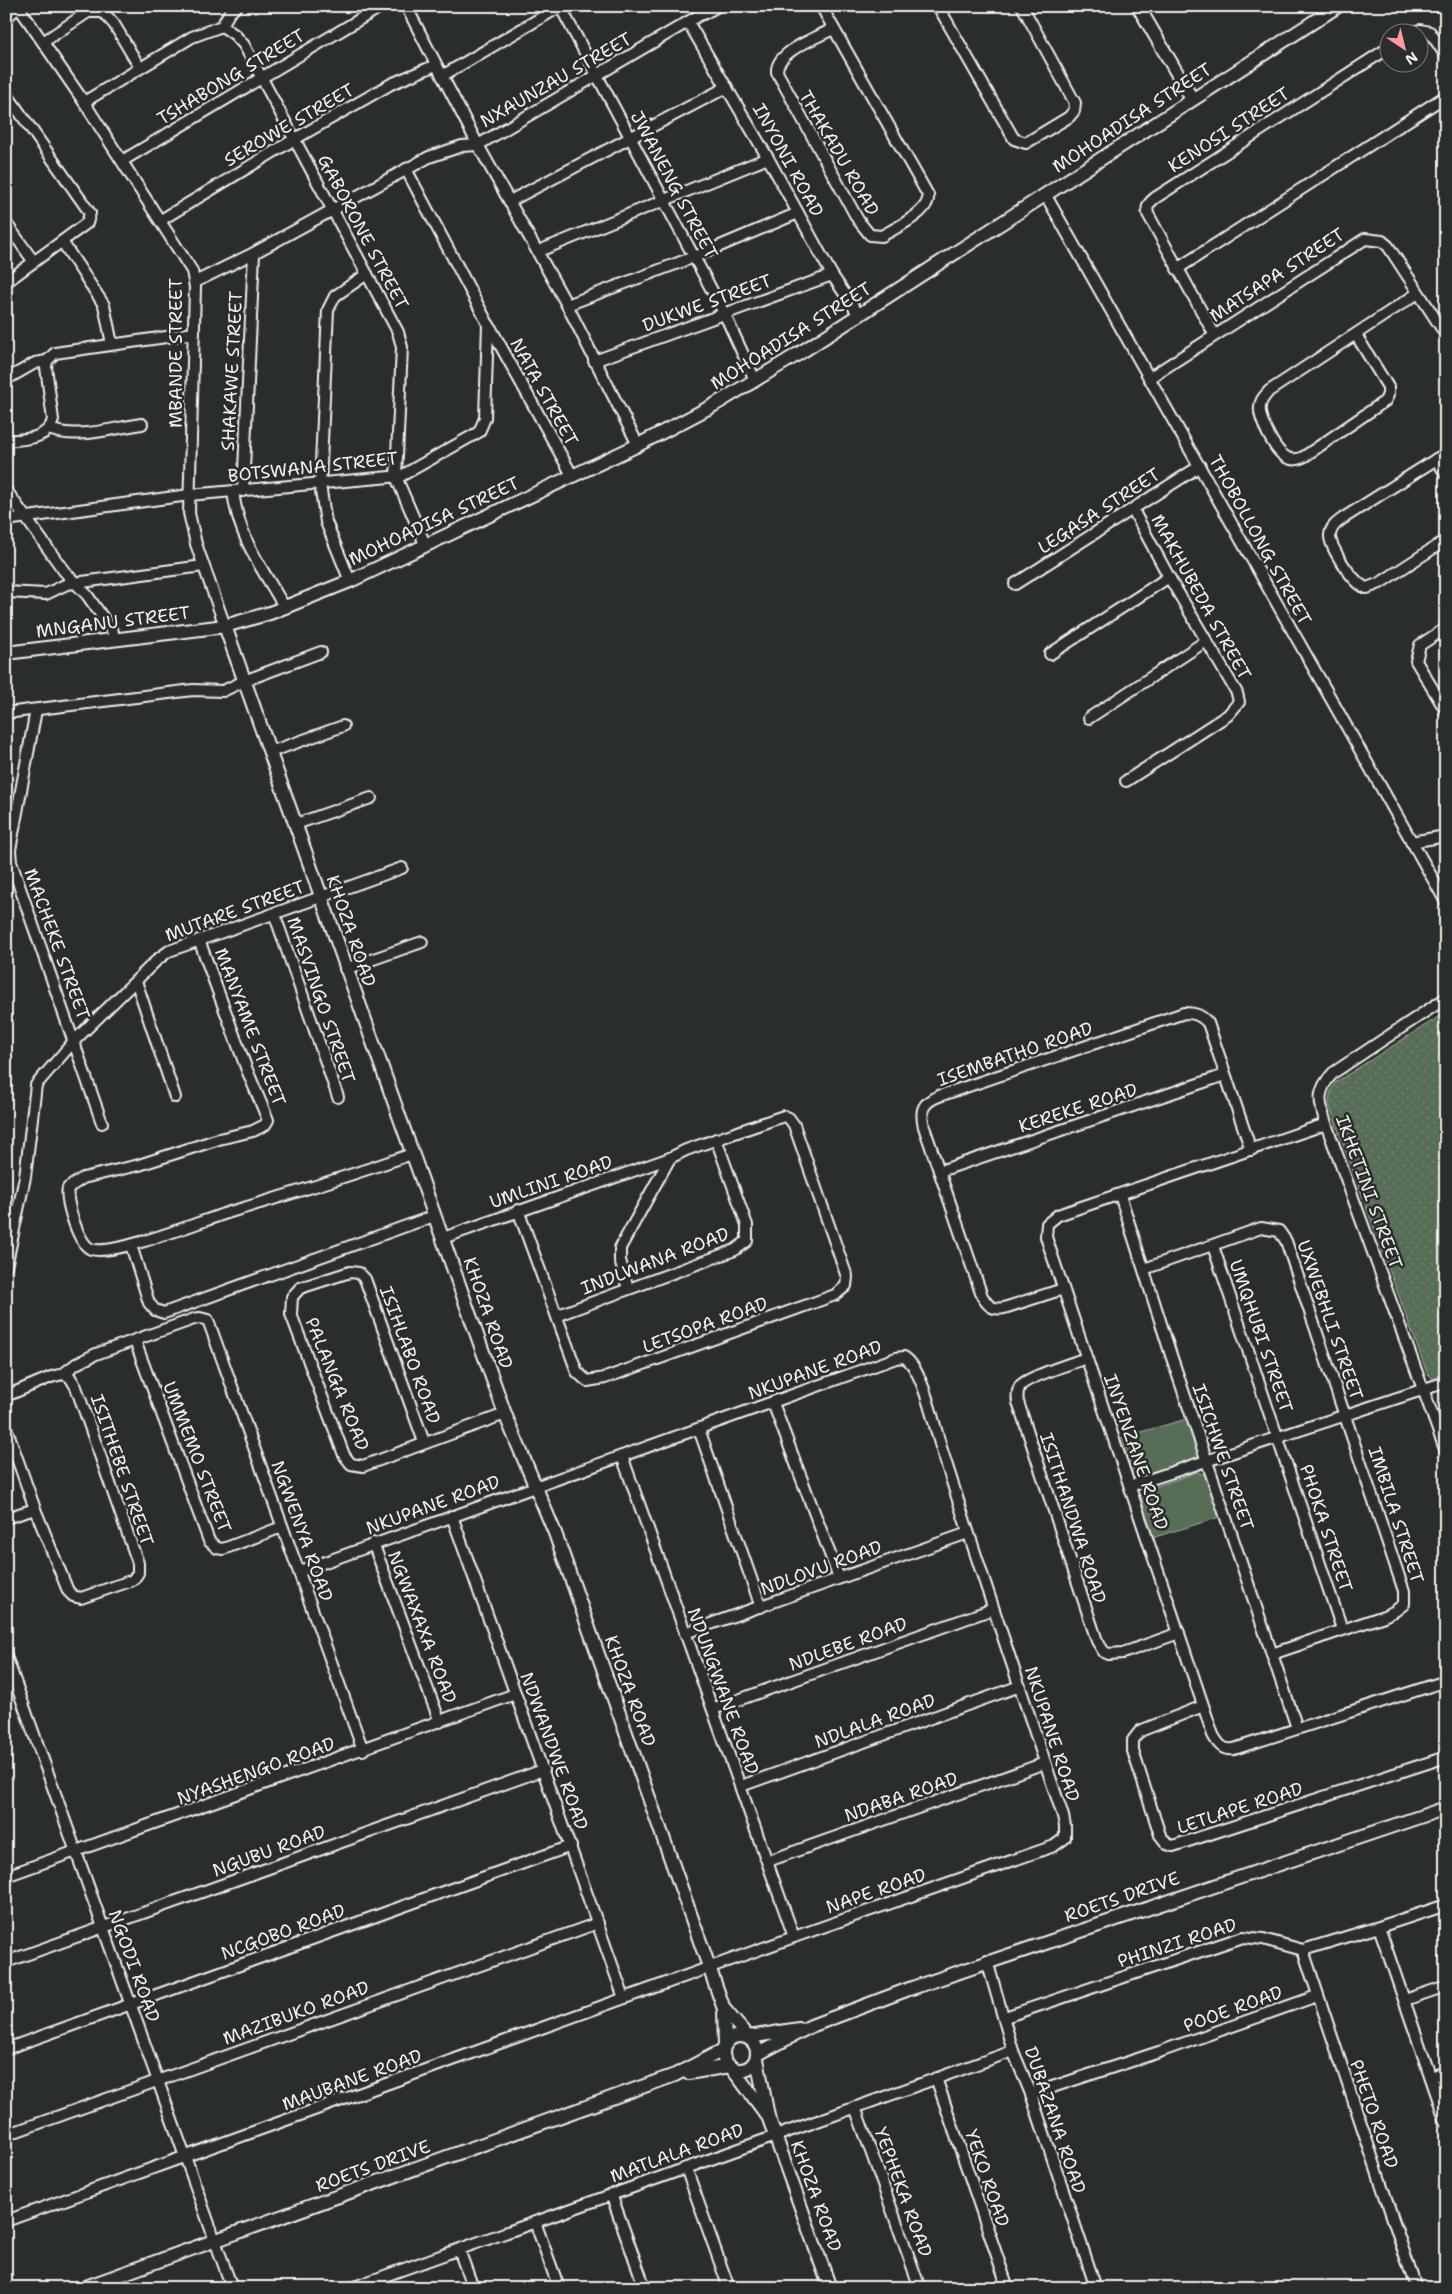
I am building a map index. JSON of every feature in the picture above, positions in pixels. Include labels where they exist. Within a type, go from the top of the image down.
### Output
[{"type":"street","points":[[84,102],[192,37],[222,26],[229,13],[237,6]]},
{"type":"street","name":"TSHABONG STREET","points":[[122,160],[382,6]]},
{"type":"street","points":[[407,6],[478,145],[568,306],[594,361],[638,444]]},
{"type":"street","points":[[442,76],[560,6]]},
{"type":"street","name":"JWANENG STREET","points":[[560,6],[724,313],[755,380]]},
{"type":"street","points":[[701,10],[716,6]]},
{"type":"street","name":"THAKADU ROAD","points":[[821,6],[928,195],[928,203],[924,210],[882,236],[870,235],[858,220],[777,72],[778,63],[784,55],[833,29]]},
{"type":"street","points":[[938,6],[1014,139],[1026,143],[1069,118],[1074,111],[1075,103],[1022,6]]},
{"type":"street","points":[[1138,6],[1192,99]]},
{"type":"street","name":"MOHOADISA STREET","points":[[225,626],[285,608],[350,581],[638,444],[714,405],[858,315],[1338,6]]},
{"type":"street","points":[[6,17],[18,7]]},
{"type":"street","name":"MBANDE STREET","points":[[18,7],[84,102],[192,271],[195,282],[189,495],[192,528],[203,566],[225,626]]},
{"type":"street","name":"NXAUNZAU STREET","points":[[478,145],[688,22],[701,10]]},
{"type":"street","points":[[43,42],[88,12],[103,12],[114,24],[140,68]]},
{"type":"street","name":"INYONI ROAD","points":[[688,22],[768,158],[832,275],[858,315]]},
{"type":"street","name":"GABORONE STREET","points":[[222,26],[244,45],[398,332],[402,347],[396,477]]},
{"type":"street","points":[[1430,32],[1446,56]]},
{"type":"street","name":"KENOSI STREET","points":[[1214,334],[1177,269],[1148,214],[1147,208],[1154,198],[1380,53]]},
{"type":"street","name":"SEROWE STREET","points":[[161,220],[295,138],[403,78],[436,65]]},
{"type":"street","points":[[510,201],[727,87]]},
{"type":"street","points":[[6,93],[90,209],[87,224],[6,282]]},
{"type":"street","points":[[1177,269],[1446,96]]},
{"type":"street","points":[[195,282],[254,253],[406,169],[444,151],[478,145]]},
{"type":"street","points":[[538,251],[663,198],[768,158]]},
{"type":"street","name":"BOTSWANA STREET","points":[[6,520],[189,495],[396,477],[411,472],[478,432],[483,426],[485,418],[488,324],[406,169]]},
{"type":"street","name":"THOBOLLONG STREET","points":[[1045,194],[1446,902]]},
{"type":"street","points":[[568,306],[694,257],[798,213]]},
{"type":"street","points":[[6,223],[34,262]]},
{"type":"street","name":"MATSAPA STREET","points":[[1149,378],[1214,334],[1365,239],[1382,241],[1388,246],[1446,335]]},
{"type":"street","points":[[63,243],[104,304],[112,344]]},
{"type":"street","name":"SHAKAWE STREET","points":[[254,253],[236,515],[243,532],[285,608]]},
{"type":"street","points":[[350,581],[326,522],[320,485],[329,306],[335,296],[367,274]]},
{"type":"street","name":"DUKWE STREET","points":[[594,361],[832,275]]},
{"type":"street","points":[[1356,335],[1388,387],[1388,395],[1380,405],[1299,459],[1288,458],[1281,453],[1261,418],[1260,403],[1269,390],[1418,293]]},
{"type":"street","name":"NATA STREET","points":[[488,324],[572,475]]},
{"type":"street","points":[[8,379],[36,362],[47,361],[55,353],[194,333]]},
{"type":"street","points":[[6,441],[41,436],[49,430],[53,420],[47,361]]},
{"type":"street","points":[[49,430],[60,434],[72,434],[142,424]]},
{"type":"street","points":[[1446,453],[1338,522],[1330,533],[1332,544],[1353,579],[1358,584],[1367,588],[1380,583],[1446,540]]},
{"type":"street","points":[[1436,459],[1446,474]]},
{"type":"street","name":"LEGASA STREET","points":[[1015,584],[1200,466]]},
{"type":"street","points":[[396,477],[425,544]]},
{"type":"street","points":[[6,490],[75,583],[87,595],[113,632]]},
{"type":"street","name":"MAKHUBEDA STREET","points":[[1126,781],[1228,715],[1238,702],[1237,693],[1169,577],[1133,510]]},
{"type":"street","points":[[6,592],[46,594],[67,584],[203,566]]},
{"type":"street","points":[[1050,654],[1169,577]]},
{"type":"street","name":"MNGANU STREET","points":[[6,654],[225,626]]},
{"type":"street","name":"KHOZA ROAD","points":[[225,626],[505,1414],[562,1552],[709,1969],[724,2009],[748,2037]]},
{"type":"street","points":[[1446,628],[1420,645],[1416,654],[1420,668],[1446,711]]},
{"type":"street","points":[[1089,718],[1206,641]]},
{"type":"street","points":[[6,713],[192,690],[218,692],[321,652]]},
{"type":"street","name":"MACHEKE STREET","points":[[36,710],[9,840],[11,862],[102,1124]]},
{"type":"street","points":[[270,752],[343,726]]},
{"type":"street","points":[[296,824],[371,798]]},
{"type":"street","points":[[1411,842],[1446,836]]},
{"type":"street","name":"MUTARE STREET","points":[[6,1268],[26,1168],[35,1089],[46,1072],[74,1041],[163,954],[402,868]]},
{"type":"street","name":"MASVINGO STREET","points":[[274,914],[338,1097]]},
{"type":"street","name":"MANYAME STREET","points":[[131,1244],[107,1249],[90,1249],[79,1236],[67,1199],[68,1188],[83,1178],[139,1165],[219,1139],[253,1131],[265,1125],[268,1118],[246,1070],[199,940]]},
{"type":"street","points":[[345,968],[422,942]]},
{"type":"street","points":[[136,981],[175,1097]]},
{"type":"street","name":"IKHETINI STREET","points":[[1446,998],[1333,1073],[1326,1080],[1320,1097],[1326,1124],[1446,1452]]},
{"type":"street","name":"ISEMBATHO ROAD","points":[[1062,1289],[997,1310],[989,1306],[982,1296],[924,1127],[922,1107],[931,1099],[1175,1016],[1192,1013],[1204,1018],[1212,1032],[1251,1150]]},
{"type":"street","name":"KEREKE ROAD","points":[[940,1171],[1225,1075]]},
{"type":"street","name":"UMLINI ROAD","points":[[443,1238],[784,1116],[789,1118],[794,1125]]},
{"type":"street","name":"INYENZANE ROAD","points":[[1326,1124],[1058,1215],[1047,1224],[1046,1237],[1203,1706],[1217,1742],[1230,1750],[1446,1681]]},
{"type":"street","name":"LETSOPA ROAD","points":[[518,1210],[558,1315],[577,1372],[582,1379],[591,1382],[832,1297],[843,1290],[847,1277],[794,1125]]},
{"type":"street","name":"INDLWANA ROAD","points":[[558,1315],[735,1250],[747,1241],[747,1226],[716,1139]]},
{"type":"street","points":[[412,1154],[294,1194],[131,1244],[149,1303],[155,1310],[164,1313],[434,1216]]},
{"type":"street","points":[[628,1289],[620,1260],[620,1248],[670,1158]]},
{"type":"street","name":"ISICHWE STREET","points":[[1120,1195],[1171,1355],[1297,1728]]},
{"type":"street","name":"UXWEBHLI STREET","points":[[1144,1269],[1261,1228],[1274,1229],[1282,1233],[1346,1415]]},
{"type":"street","name":"UMQHUBI STREET","points":[[1213,1246],[1278,1437]]},
{"type":"street","name":"PALANGA ROAD","points":[[365,1279],[359,1273],[350,1272],[300,1288],[295,1291],[290,1304],[294,1323],[344,1455],[351,1464],[363,1466],[424,1442],[505,1414]]},
{"type":"street","name":"ISIHLABO ROAD","points":[[365,1279],[424,1442]]},
{"type":"street","name":"NGWENYA ROAD","points":[[135,1341],[194,1319],[205,1319],[210,1323],[363,1750]]},
{"type":"street","points":[[6,1396],[51,1377],[63,1374],[83,1360],[135,1341]]},
{"type":"street","name":"UMMEMO STREET","points":[[135,1341],[209,1541],[217,1548],[223,1549],[282,1526]]},
{"type":"street","name":"NKUPANE ROAD","points":[[300,1570],[896,1358],[904,1357],[909,1360],[916,1372],[929,1408],[968,1533],[1065,1826],[1065,1838],[1054,1846]]},
{"type":"street","name":"ISITHANDWA ROAD","points":[[1086,1358],[1026,1381],[1018,1388],[1017,1394],[1018,1402],[1097,1641],[1104,1652],[1116,1654],[1179,1633]]},
{"type":"street","name":"ISITHEBE STREET","points":[[35,1508],[64,1584],[73,1596],[81,1598],[133,1580],[138,1573],[138,1563],[76,1387],[70,1377],[63,1374]]},
{"type":"street","points":[[1130,1486],[1446,1382]]},
{"type":"street","points":[[773,1403],[839,1578]]},
{"type":"street","name":"IMBILA STREET","points":[[1272,1654],[1395,1611],[1402,1607],[1405,1598],[1346,1415]]},
{"type":"street","points":[[6,1427],[35,1508],[6,1518]]},
{"type":"street","points":[[699,1429],[762,1607]]},
{"type":"street","name":"PHOKA STREET","points":[[1278,1437],[1342,1628]]},
{"type":"street","name":"NDUNGWANE ROAD","points":[[622,1456],[794,1937]]},
{"type":"street","name":"NDWANDWE ROAD","points":[[452,1516],[624,1998]]},
{"type":"street","name":"NDLOVU ROAD","points":[[685,1632],[762,1607],[968,1533]]},
{"type":"street","name":"NGWAXAXA ROAD","points":[[373,1544],[440,1722]]},
{"type":"street","name":"NDLEBE ROAD","points":[[713,1709],[993,1609]]},
{"type":"street","name":"NGODI ROAD","points":[[7,1658],[232,2288]]},
{"type":"street","name":"NDLALA ROAD","points":[[741,1786],[1020,1686]]},
{"type":"street","name":"NYASHENGO ROAD","points":[[6,1876],[363,1750],[515,1694]]},
{"type":"street","name":"LETLAPE ROAD","points":[[1203,1706],[1140,1731],[1132,1740],[1132,1751],[1160,1835],[1167,1844],[1173,1846],[1446,1757]]},
{"type":"street","name":"NDABA ROAD","points":[[768,1861],[1045,1763]]},
{"type":"street","name":"NGUBU ROAD","points":[[6,1962],[542,1770]]},
{"type":"street","name":"ROETS DRIVE","points":[[757,2056],[811,2026],[988,1961],[1446,1808]]},
{"type":"street","name":"NCGOBO ROAD","points":[[6,2049],[571,1846]]},
{"type":"street","name":"NAPE ROAD","points":[[709,1969],[794,1937],[1054,1846]]},
{"type":"street","points":[[1303,1950],[1379,1928],[1446,1905]]},
{"type":"street","name":"MAZIBUKO ROAD","points":[[6,2135],[598,1923]]},
{"type":"street","points":[[1379,1928],[1446,2122]]},
{"type":"street","name":"PHINZI ROAD","points":[[1005,2017],[1243,1937],[1263,1939],[1303,1950]]},
{"type":"street","name":"PHETO ROAD","points":[[1303,1950],[1416,2288]]},
{"type":"street","name":"DUBAZANA ROAD","points":[[988,1961],[1013,2051],[1031,2094],[1096,2288]]},
{"type":"street","name":"MAUBANE ROAD","points":[[6,2221],[709,1969]]},
{"type":"street","points":[[1405,2000],[1446,1986]]},
{"type":"street","name":"POOE ROAD","points":[[1031,2094],[1160,2052],[1317,1996]]},
{"type":"street","name":"KHOZA ROAD","points":[[724,2009],[724,2047]]},
{"type":"street","name":"ROETS DRIVE","points":[[748,2037],[811,2026]]},
{"type":"street","points":[[737,2035],[748,2037],[756,2044],[757,2056],[748,2068],[739,2070],[730,2067],[724,2057],[724,2047],[728,2040],[737,2035]]},
{"type":"street","name":"ROETS DRIVE","points":[[83,2288],[675,2075],[724,2047]]},
{"type":"street","name":"MATLALA ROAD","points":[[351,2288],[1013,2051]]},
{"type":"street","name":"KHOZA ROAD","points":[[757,2056],[768,2116],[830,2288]]},
{"type":"street","name":"KHOZA ROAD","points":[[730,2067],[768,2116]]},
{"type":"street","name":"ROETS DRIVE","points":[[675,2075],[730,2067]]},
{"type":"street","points":[[1431,2077],[1446,2072]]},
{"type":"street","name":"YEKO ROAD","points":[[936,2078],[1008,2288]]},
{"type":"street","name":"YEPHEKA ROAD","points":[[855,2107],[920,2288]]},
{"type":"street","points":[[686,2168],[729,2288]]},
{"type":"street","points":[[611,2194],[645,2288]]},
{"type":"street","points":[[535,2222],[558,2288]]},
{"type":"street","points":[[459,2250],[473,2288]]},
{"type":"green space","points":[[1446,1012],[1446,1380],[1435,1381],[1427,1373],[1329,1105],[1330,1093],[1336,1082]]},
{"type":"green space","points":[[1446,1391],[1446,1421],[1439,1393]]},
{"type":"green space","points":[[1190,1418],[1203,1460],[1135,1480],[1120,1438]]},
{"type":"green space","points":[[1197,1472],[1209,1476],[1223,1516],[1152,1538],[1140,1495],[1149,1489]]}]
